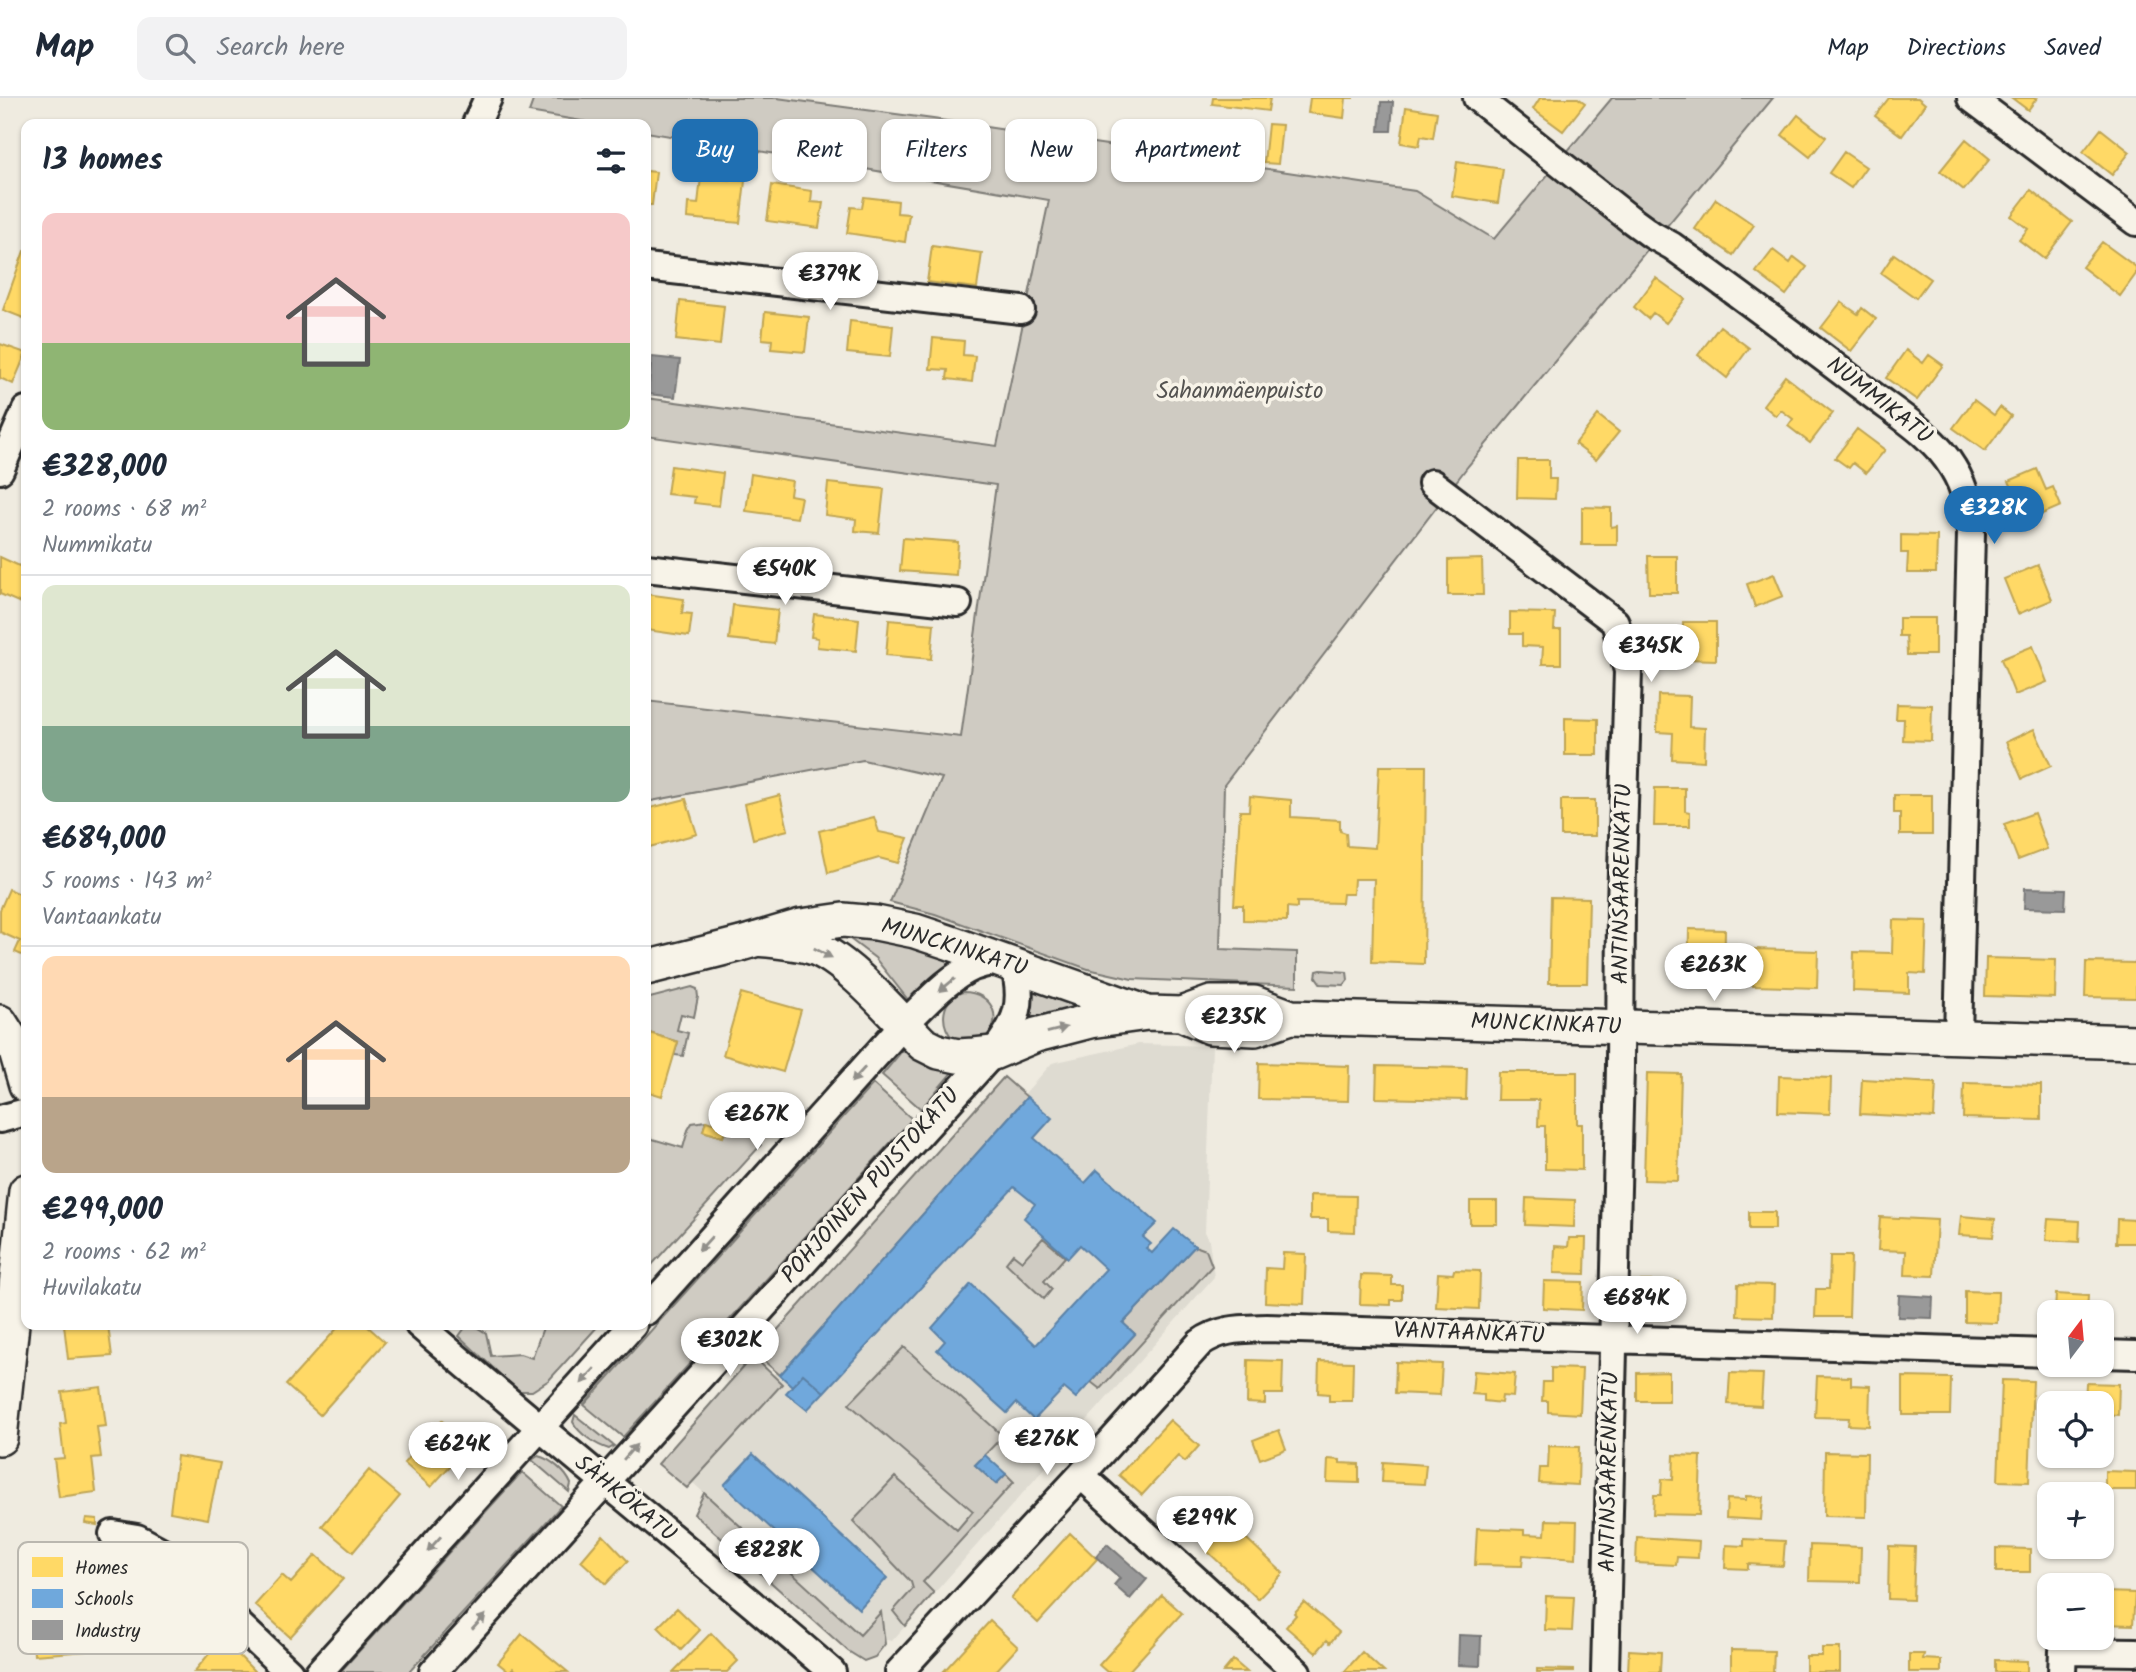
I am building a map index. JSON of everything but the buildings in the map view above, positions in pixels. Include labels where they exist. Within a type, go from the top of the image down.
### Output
[{"type":"main road","name":"MUNCKINKATU","points":[[651,967],[801,926],[843,920],[876,923],[915,930],[1148,1013]]},
{"type":"main road","name":"MUNCKINKATU","points":[[757,939],[814,947],[837,960],[923,1044],[939,1052],[958,1056],[993,1053],[1036,1035],[1100,1019],[1148,1013],[1181,1014],[1211,1003],[1254,1003],[1291,1017],[2136,1042]]},
{"type":"main road","points":[[0,1022],[14,1044],[21,1068]]},
{"type":"main road","points":[[0,1438],[21,1238]]},
{"type":"street","points":[[478,119],[488,98]]},
{"type":"street","name":"NUMMIKATU","points":[[1477,98],[1641,227],[1717,278],[1933,442],[1953,466],[1964,489],[1971,534],[1958,1036]]},
{"type":"street","points":[[1971,98],[2136,222]]},
{"type":"street","points":[[651,268],[1021,310]]},
{"type":"street","points":[[0,470],[21,422]]},
{"type":"street","name":"ANTINSAARENKATU","points":[[1432,483],[1615,622],[1628,671],[1605,1672]]},
{"type":"street","points":[[651,569],[958,603]]},
{"type":"street","points":[[651,1305],[903,1025],[961,973],[975,966],[1007,963]]},
{"type":"street","name":"POHJOINEN PUISTOKATU","points":[[433,1672],[993,1053],[1016,1019],[1018,979],[1007,963]]},
{"type":"street","points":[[0,1119],[21,1113]]},
{"type":"street","name":"VANTAANKATU","points":[[1082,1475],[1200,1343],[1211,1334],[1225,1330],[1267,1328],[2037,1353]]},
{"type":"street","name":"SÄHKÖKATU","points":[[425,1330],[832,1672]]},
{"type":"street","points":[[319,1672],[628,1330]]},
{"type":"street","points":[[2114,1354],[2136,1355]]},
{"type":"street","points":[[899,1672],[1082,1475],[1297,1672]]},
{"type":"street","points":[[113,1534],[144,1542]]},
{"type":"street","points":[[248,1633],[289,1672]]},
{"type":"street","points":[[2062,1672],[2063,1651],[2136,1652]]},
{"type":"shaded area","points":[[1139,1044],[1212,1046],[1205,1232],[1209,1240],[1214,1277],[892,1641],[860,1635],[692,1482],[782,1384],[773,1375],[1052,1063]]},
{"type":"green space","name":"Sahanmäenpuisto","points":[[534,98],[777,98],[933,119],[881,119],[881,172],[867,169],[867,119],[772,119],[772,153],[758,151],[758,119],[672,119],[672,136],[651,133],[651,119],[570,119],[529,112]]},
{"type":"green space","name":"Sahanmäenpuisto","points":[[1612,98],[1773,98],[1468,466],[1224,785],[1220,949],[1297,952],[1297,986],[1132,979],[1088,969],[935,914],[890,902],[942,778],[863,760],[651,801],[651,702],[961,737],[996,485],[651,437],[651,399],[997,446],[1049,200],[942,182],[991,182],[991,128],[1005,130],[1005,182],[1097,182],[1097,143],[1111,146],[1111,182],[1265,182],[1265,169],[1415,191],[1494,239]]},
{"type":"green space","points":[[846,931],[965,960],[942,971],[929,981],[913,1001],[909,1001],[875,958],[846,936]]},
{"type":"green space","points":[[1317,971],[1347,972],[1348,980],[1344,985],[1321,984],[1316,977]]},
{"type":"green space","points":[[692,987],[697,989],[694,1017],[681,1014],[677,1030],[688,1033],[683,1056],[674,1055],[678,1042],[651,1034],[651,998]]},
{"type":"green space","points":[[1028,990],[1089,1006],[1027,1026],[1032,1005]]},
{"type":"green space","points":[[963,992],[982,997],[993,1009],[993,1025],[982,1041],[953,1039],[946,1026],[946,1006],[956,995]]},
{"type":"green space","points":[[906,1046],[955,1069],[921,1109],[882,1075]]},
{"type":"green space","points":[[1004,1077],[1027,1097],[780,1375],[756,1354]]},
{"type":"green space","points":[[873,1084],[912,1119],[623,1437],[584,1405]]},
{"type":"green space","points":[[706,1121],[703,1131],[723,1137],[726,1127],[737,1129],[750,1134],[761,1145],[651,1266],[651,1138],[683,1148],[692,1123]]},
{"type":"green space","points":[[1043,1238],[1065,1257],[1044,1281],[1052,1289],[1044,1299],[1006,1263],[1013,1254],[1022,1261]]},
{"type":"green space","points":[[1195,1246],[1206,1250],[1212,1266],[1100,1389],[1091,1382],[1135,1334],[1123,1323]]},
{"type":"green space","points":[[463,1330],[481,1330],[486,1333],[491,1356],[520,1354],[532,1358],[542,1330],[594,1330],[549,1380],[532,1391],[518,1391],[459,1336]]},
{"type":"green space","points":[[904,1347],[1003,1436],[975,1465],[996,1484],[1006,1474],[1014,1482],[923,1582],[934,1593],[905,1626],[893,1611],[913,1589],[911,1582],[853,1521],[895,1477],[957,1530],[973,1511],[849,1404]]},
{"type":"green space","points":[[755,1358],[782,1384],[687,1488],[658,1464],[750,1359]]},
{"type":"green space","points":[[575,1415],[614,1446],[609,1449],[584,1435],[573,1422]]},
{"type":"green space","points":[[538,1456],[553,1463],[566,1475],[571,1484],[569,1492],[532,1460]]},
{"type":"green space","points":[[522,1472],[561,1506],[409,1672],[340,1672]]},
{"type":"green space","points":[[704,1493],[860,1635],[881,1612],[885,1644],[875,1657],[864,1661],[848,1651],[694,1514]]}]
